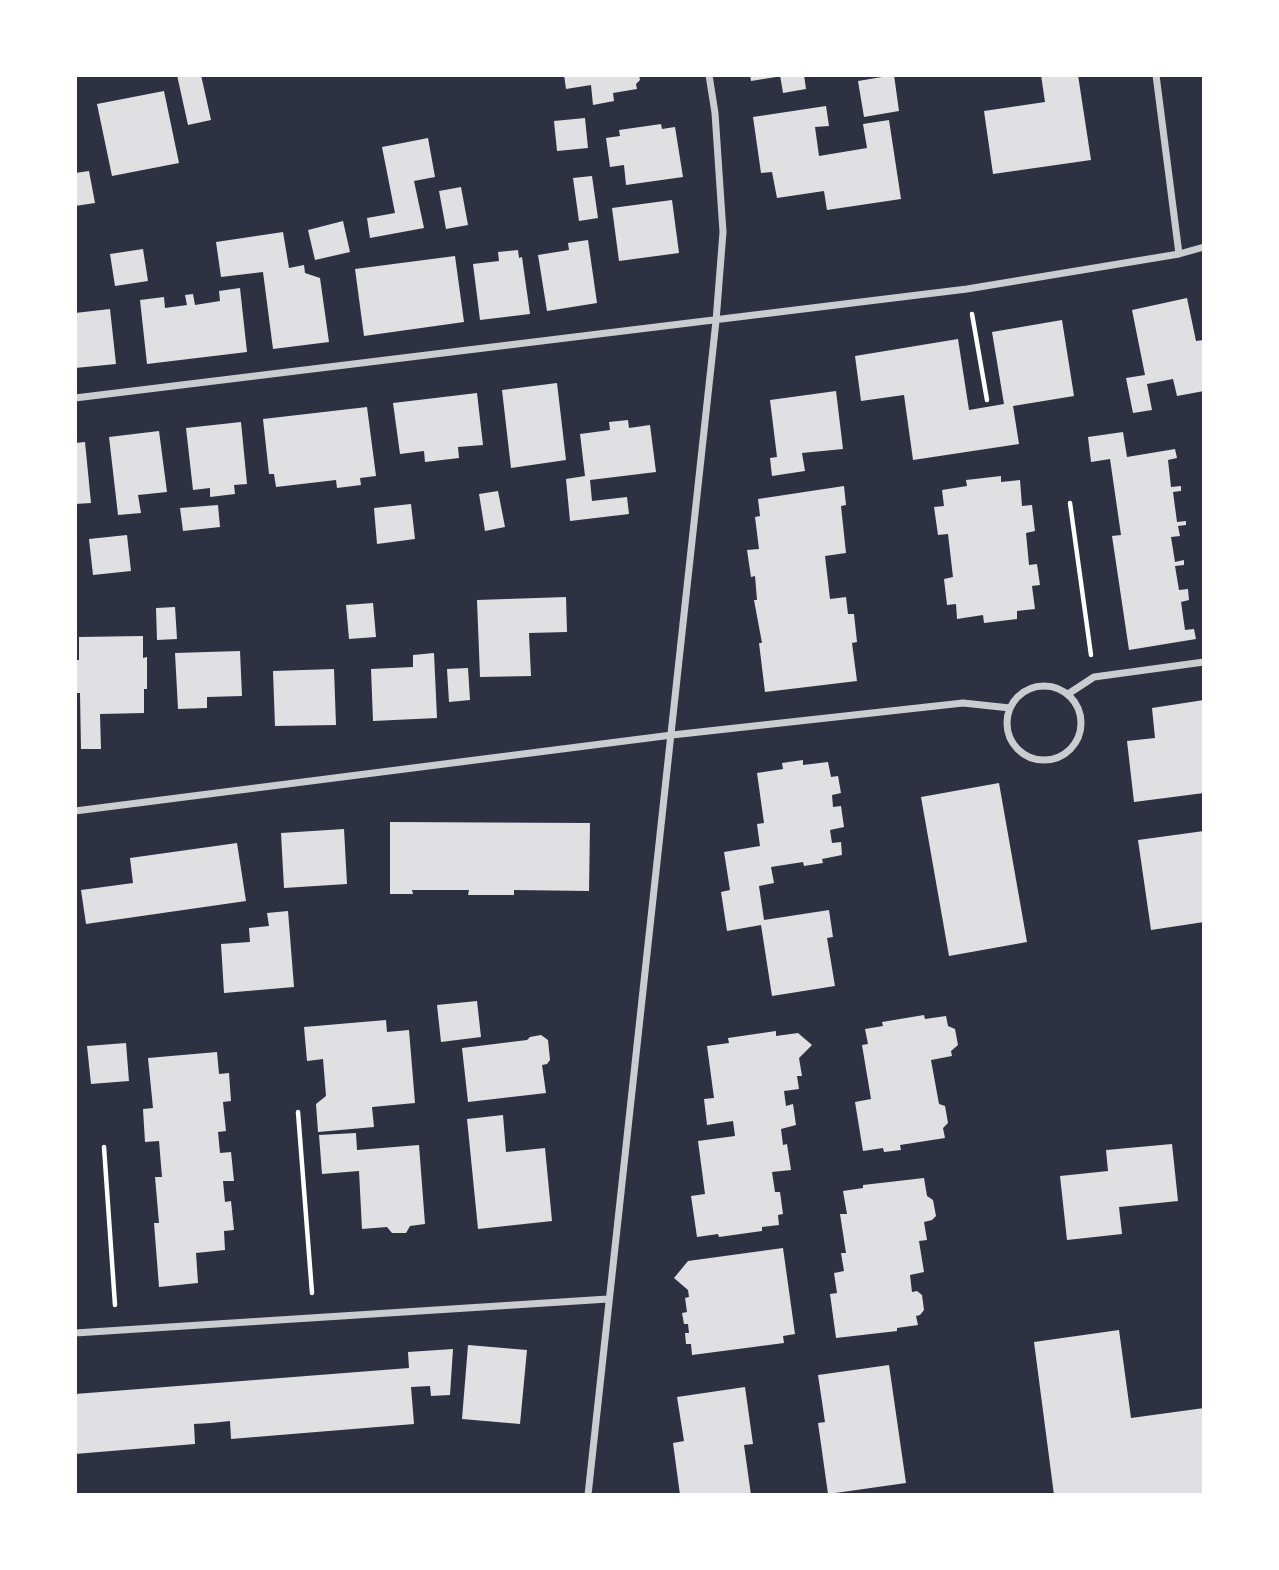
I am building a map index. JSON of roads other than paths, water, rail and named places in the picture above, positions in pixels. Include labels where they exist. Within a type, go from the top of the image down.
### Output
[{"type":"street","points":[[588,1495],[716,321],[723,232],[716,126],[709,75]]},
{"type":"street","points":[[1156,75],[1179,254]]},
{"type":"street","points":[[75,398],[967,289],[1179,254],[1204,247]]},
{"type":"street","points":[[1068,694],[1094,677],[1204,662]]},
{"type":"street","points":[[1040,686],[1055,688],[1068,694],[1077,706],[1081,720],[1079,735],[1072,748],[1059,758],[1043,761],[1028,757],[1015,747],[1008,733],[1010,708],[1017,697],[1040,686]]},
{"type":"street","points":[[75,811],[672,735],[962,704],[1010,708]]},
{"type":"street","points":[[75,1333],[608,1299]]}]
